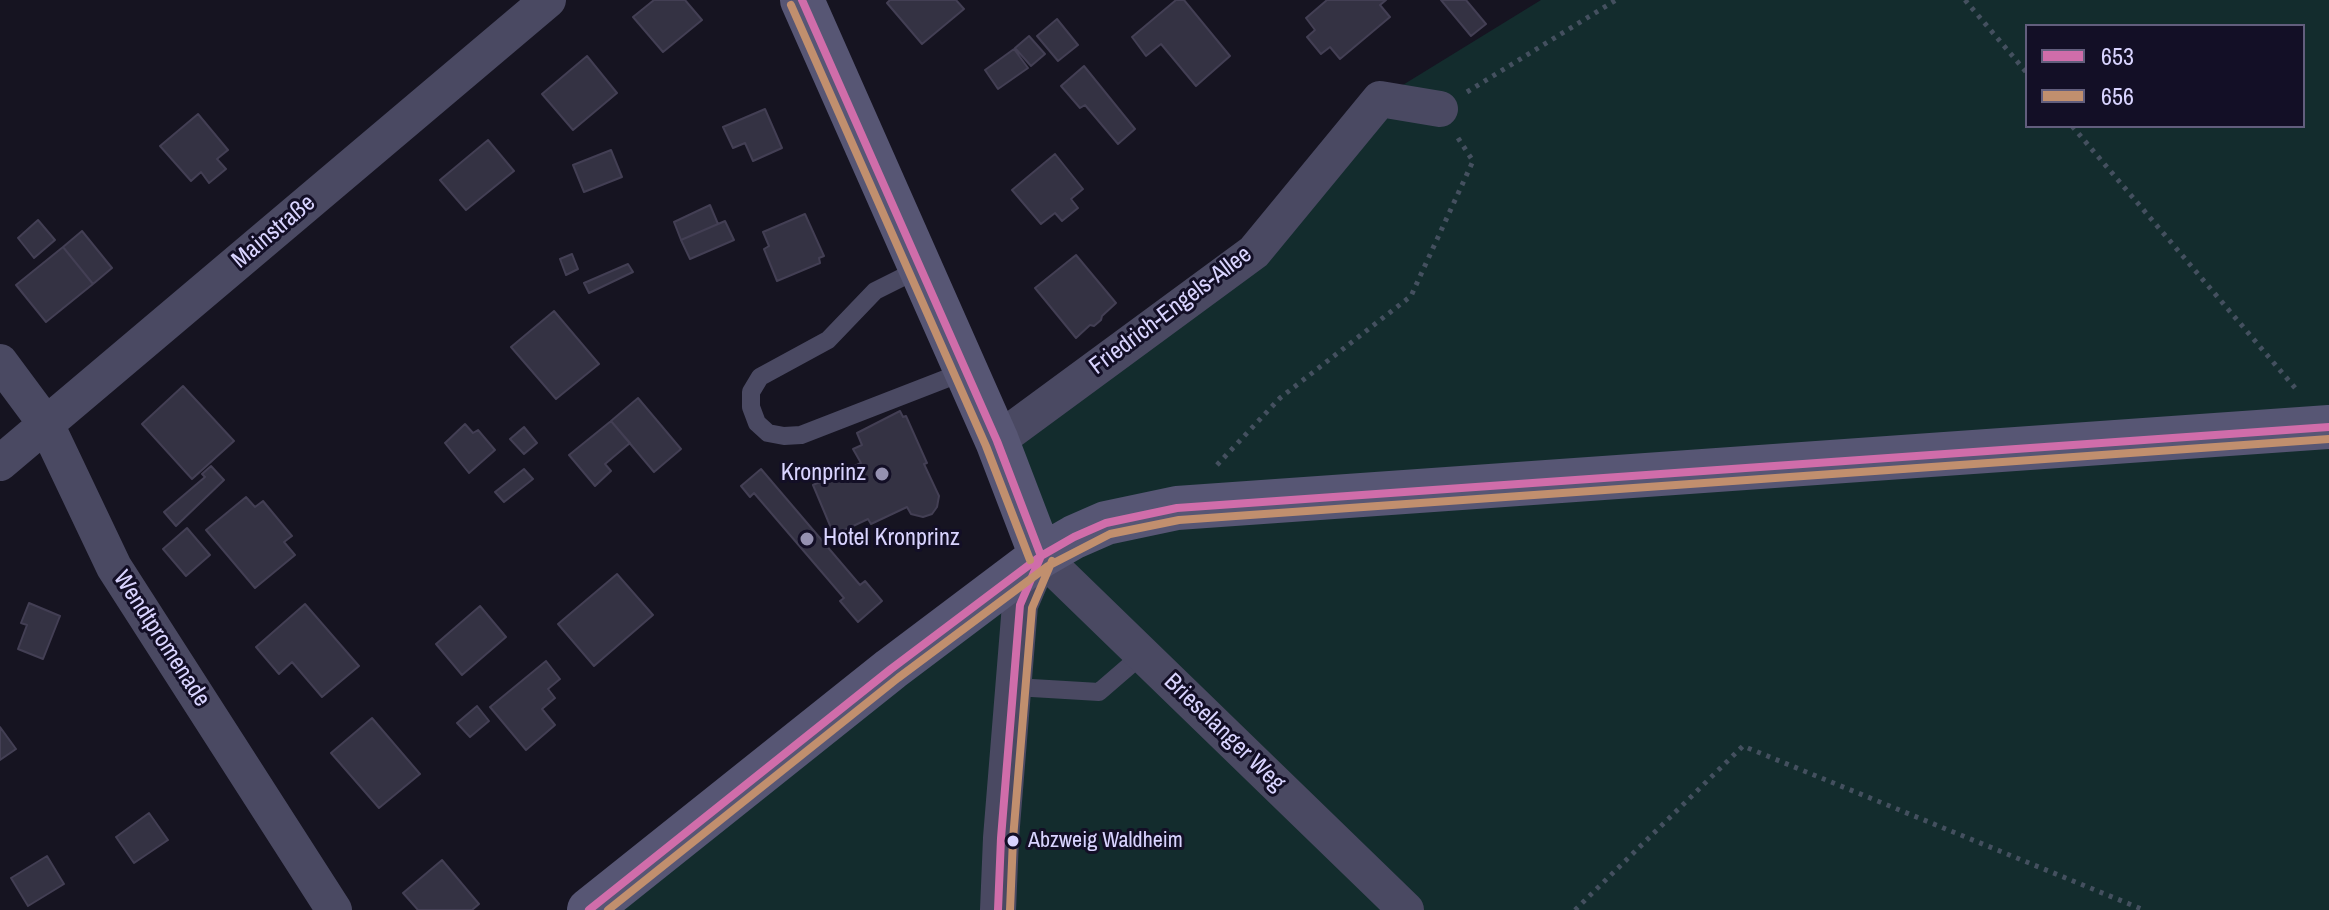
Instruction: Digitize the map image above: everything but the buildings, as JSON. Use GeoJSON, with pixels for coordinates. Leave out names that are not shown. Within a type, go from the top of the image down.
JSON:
{"type":"FeatureCollection","features":[{"type":"Feature","properties":{"kind":"street","name":"Mainstraße"},"geometry":{"type":"LineString","coordinates":[[0,463],[548,0]]}},
{"type":"Feature","properties":{"kind":"street"},"geometry":{"type":"LineString","coordinates":[[802,0],[997,441],[1041,556],[1020,605],[998,910]]}},
{"type":"Feature","properties":{"kind":"street","name":"Friedrich-Engels-Allee"},"geometry":{"type":"LineString","coordinates":[[997,441],[1254,252],[1380,99],[1440,109]]}},
{"type":"Feature","properties":{"kind":"street","name":"Wendtpromenade"},"geometry":{"type":"LineString","coordinates":[[0,362],[46,424],[114,567],[334,910]]}},
{"type":"Feature","properties":{"kind":"street"},"geometry":{"type":"LineString","coordinates":[[589,910],[891,669],[1041,556],[1106,523],[1177,508],[2329,427]]}},
{"type":"Feature","properties":{"kind":"street","name":"Brieselanger Weg"},"geometry":{"type":"LineString","coordinates":[[1041,556],[1406,910]]}},
{"type":"Feature","properties":{"kind":"lane"},"geometry":{"type":"LineString","coordinates":[[921,268],[875,291],[828,340],[760,377],[751,392],[751,407],[757,423],[768,433],[801,435],[966,371]]}},
{"type":"Feature","properties":{"kind":"lane"},"geometry":{"type":"LineString","coordinates":[[1015,687],[1099,692],[1143,654]]}},
{"type":"Feature","properties":{"kind":"path"},"geometry":{"type":"LineString","coordinates":[[1208,474],[1280,398],[1411,296],[1473,161],[1440,109],[1616,0]]}},
{"type":"Feature","properties":{"kind":"path"},"geometry":{"type":"LineString","coordinates":[[1965,0],[2025,71]]}},
{"type":"Feature","properties":{"kind":"path"},"geometry":{"type":"LineString","coordinates":[[2074,128],[2300,393]]}},
{"type":"Feature","properties":{"kind":"path"},"geometry":{"type":"LineString","coordinates":[[1575,910],[1743,746],[2144,910]]}},
{"type":"Feature","properties":{"kind":"green space"},"geometry":{"type":"Polygon","coordinates":[[[1541,0],[2329,0],[2329,910],[607,910],[1041,556],[997,441],[1254,252],[1380,99],[1541,0]]]}},
{"type":"Feature","properties":{"kind":"transit line","name":"653"},"geometry":{"type":"LineString","coordinates":[[802,0],[997,441],[1041,556]]}},
{"type":"Feature","properties":{"kind":"transit line","name":"656"},"geometry":{"type":"LineString","coordinates":[[791,5],[986,446],[1030,560]]}},
{"type":"Feature","properties":{"kind":"transit line","name":"653"},"geometry":{"type":"LineString","coordinates":[[589,910],[891,669],[1041,556],[1106,523],[1177,508],[2329,427]]}},
{"type":"Feature","properties":{"kind":"transit line","name":"656"},"geometry":{"type":"LineString","coordinates":[[608,910],[898,678],[1048,566],[1110,534],[1179,520],[2329,439]]}},
{"type":"Feature","properties":{"kind":"transit line","name":"653"},"geometry":{"type":"LineString","coordinates":[[998,910],[1020,605],[1041,556]]}},
{"type":"Feature","properties":{"kind":"transit line","name":"656"},"geometry":{"type":"LineString","coordinates":[[1010,910],[1032,608],[1052,561]]}},
{"type":"Feature","properties":{"kind":"place","name":"Kronprinz"},"geometry":{"type":"Point","coordinates":[882,474]}},
{"type":"Feature","properties":{"kind":"place","name":"Hotel Kronprinz"},"geometry":{"type":"Point","coordinates":[807,539]}},
{"type":"Feature","properties":{"kind":"place","name":"Abzweig Waldheim"},"geometry":{"type":"Point","coordinates":[1013,841]}}]}
